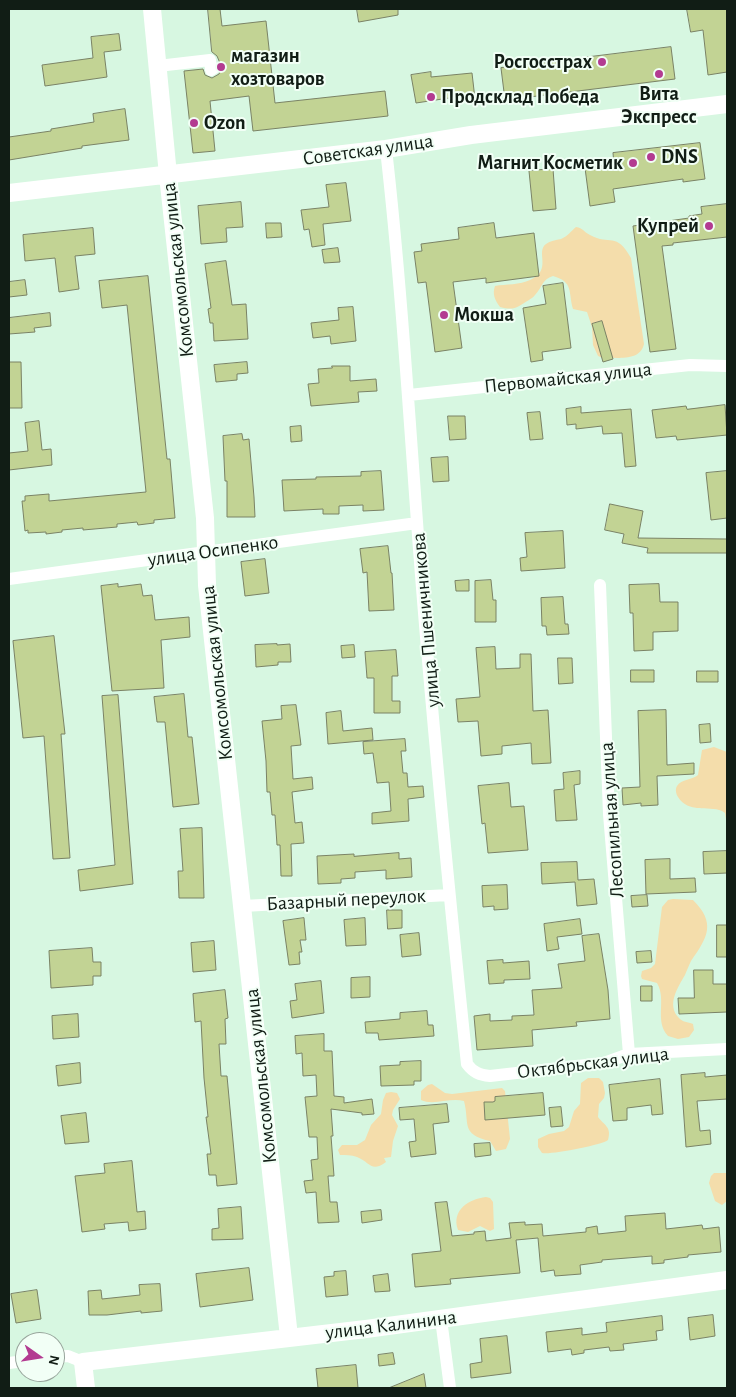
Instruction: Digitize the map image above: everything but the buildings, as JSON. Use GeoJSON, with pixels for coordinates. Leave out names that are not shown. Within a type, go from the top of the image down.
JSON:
{"type":"FeatureCollection","features":[{"type":"Feature","properties":{"kind":"street","name":"Комсомольская улица"},"geometry":{"type":"LineString","coordinates":[[152,9],[204,518],[207,585],[289,1337]]}},
{"type":"Feature","properties":{"kind":"street"},"geometry":{"type":"LineString","coordinates":[[158,66],[210,60],[210,70],[214,68]]}},
{"type":"Feature","properties":{"kind":"street","name":"Советская улица"},"geometry":{"type":"LineString","coordinates":[[9,193],[386,149],[471,135],[727,104]]}},
{"type":"Feature","properties":{"kind":"street","name":"улица Пшеничникова"},"geometry":{"type":"LineString","coordinates":[[386,149],[409,395],[417,523],[449,895],[467,1064],[472,1071],[490,1076]]}},
{"type":"Feature","properties":{"kind":"street","name":"Первомайская улица"},"geometry":{"type":"LineString","coordinates":[[409,395],[690,365],[727,366]]}},
{"type":"Feature","properties":{"kind":"street","name":"улица Осипенко"},"geometry":{"type":"LineString","coordinates":[[9,578],[417,523]]}},
{"type":"Feature","properties":{"kind":"street","name":"Лесопильная улица"},"geometry":{"type":"LineString","coordinates":[[600,585],[610,814],[629,1054]]}},
{"type":"Feature","properties":{"kind":"street","name":"Базарный переулок"},"geometry":{"type":"LineString","coordinates":[[242,906],[449,895]]}},
{"type":"Feature","properties":{"kind":"street","name":"Октябрьская улица"},"geometry":{"type":"LineString","coordinates":[[490,1076],[604,1062],[629,1054],[727,1049]]}},
{"type":"Feature","properties":{"kind":"street","name":"улица Калинина"},"geometry":{"type":"LineString","coordinates":[[65,1356],[83,1362],[441,1319],[727,1280]]}},
{"type":"Feature","properties":{"kind":"street"},"geometry":{"type":"LineString","coordinates":[[441,1319],[450,1388]]}},
{"type":"Feature","properties":{"kind":"street"},"geometry":{"type":"LineString","coordinates":[[83,1362],[86,1388]]}},
{"type":"Feature","properties":{"kind":"shaded area"},"geometry":{"type":"Polygon","coordinates":[[[576,227],[597,238],[617,242],[626,250],[631,258],[644,344],[638,354],[621,358],[603,358],[598,356],[593,345],[592,327],[587,312],[573,309],[569,288],[560,278],[549,277],[534,296],[516,308],[500,307],[495,299],[495,286],[522,283],[537,276],[541,271],[543,247],[549,242],[568,235],[576,227]]]}},
{"type":"Feature","properties":{"kind":"shaded area"},"geometry":{"type":"Polygon","coordinates":[[[714,747],[727,752],[727,825],[725,813],[722,811],[687,806],[678,797],[676,792],[676,787],[679,784],[698,775],[702,750],[714,747]]]}},
{"type":"Feature","properties":{"kind":"shaded area"},"geometry":{"type":"Polygon","coordinates":[[[668,900],[693,900],[705,916],[707,923],[707,930],[702,945],[691,961],[674,996],[673,1007],[675,1013],[682,1020],[693,1024],[694,1030],[689,1037],[678,1039],[668,1036],[664,1030],[661,1017],[661,996],[657,983],[642,979],[641,976],[642,971],[651,968],[655,964],[662,907],[668,900]]]}},
{"type":"Feature","properties":{"kind":"shaded area"},"geometry":{"type":"Polygon","coordinates":[[[588,1078],[599,1078],[603,1082],[605,1093],[604,1098],[599,1104],[598,1117],[608,1129],[608,1140],[576,1149],[555,1153],[542,1153],[538,1147],[538,1139],[549,1134],[564,1131],[569,1127],[574,1111],[580,1104],[581,1083],[588,1078]]]}},
{"type":"Feature","properties":{"kind":"shaded area"},"geometry":{"type":"Polygon","coordinates":[[[432,1084],[445,1093],[452,1094],[502,1088],[505,1091],[510,1139],[506,1149],[496,1151],[490,1141],[474,1135],[470,1131],[464,1101],[426,1102],[421,1100],[421,1091],[432,1084]]]}},
{"type":"Feature","properties":{"kind":"shaded area"},"geometry":{"type":"Polygon","coordinates":[[[386,1093],[397,1093],[400,1099],[392,1115],[398,1126],[393,1141],[391,1157],[384,1158],[386,1162],[374,1167],[357,1157],[340,1155],[338,1150],[342,1145],[357,1145],[365,1140],[371,1125],[381,1114],[386,1093]]]}},
{"type":"Feature","properties":{"kind":"shaded area"},"geometry":{"type":"Polygon","coordinates":[[[714,1173],[727,1173],[727,1201],[722,1205],[715,1201],[709,1183],[714,1173]]]}},
{"type":"Feature","properties":{"kind":"shaded area"},"geometry":{"type":"Polygon","coordinates":[[[490,1198],[493,1202],[494,1229],[490,1231],[480,1226],[468,1232],[458,1230],[456,1223],[459,1211],[473,1200],[490,1198]]]}},
{"type":"Feature","properties":{"kind":"place","name":"Росгосстрах"},"geometry":{"type":"Point","coordinates":[602,62]}},
{"type":"Feature","properties":{"kind":"place","name":"магазин хозтоваров"},"geometry":{"type":"Point","coordinates":[221,67]}},
{"type":"Feature","properties":{"kind":"place","name":"Вита Экспресс"},"geometry":{"type":"Point","coordinates":[659,74]}},
{"type":"Feature","properties":{"kind":"place","name":"Продсклад Победа"},"geometry":{"type":"Point","coordinates":[431,97]}},
{"type":"Feature","properties":{"kind":"place","name":"Ozon"},"geometry":{"type":"Point","coordinates":[194,123]}},
{"type":"Feature","properties":{"kind":"place","name":"DNS"},"geometry":{"type":"Point","coordinates":[651,157]}},
{"type":"Feature","properties":{"kind":"place","name":"Магнит Косметик"},"geometry":{"type":"Point","coordinates":[633,163]}},
{"type":"Feature","properties":{"kind":"place","name":"Купрей"},"geometry":{"type":"Point","coordinates":[709,226]}},
{"type":"Feature","properties":{"kind":"place","name":"Мокша"},"geometry":{"type":"Point","coordinates":[444,315]}}]}
